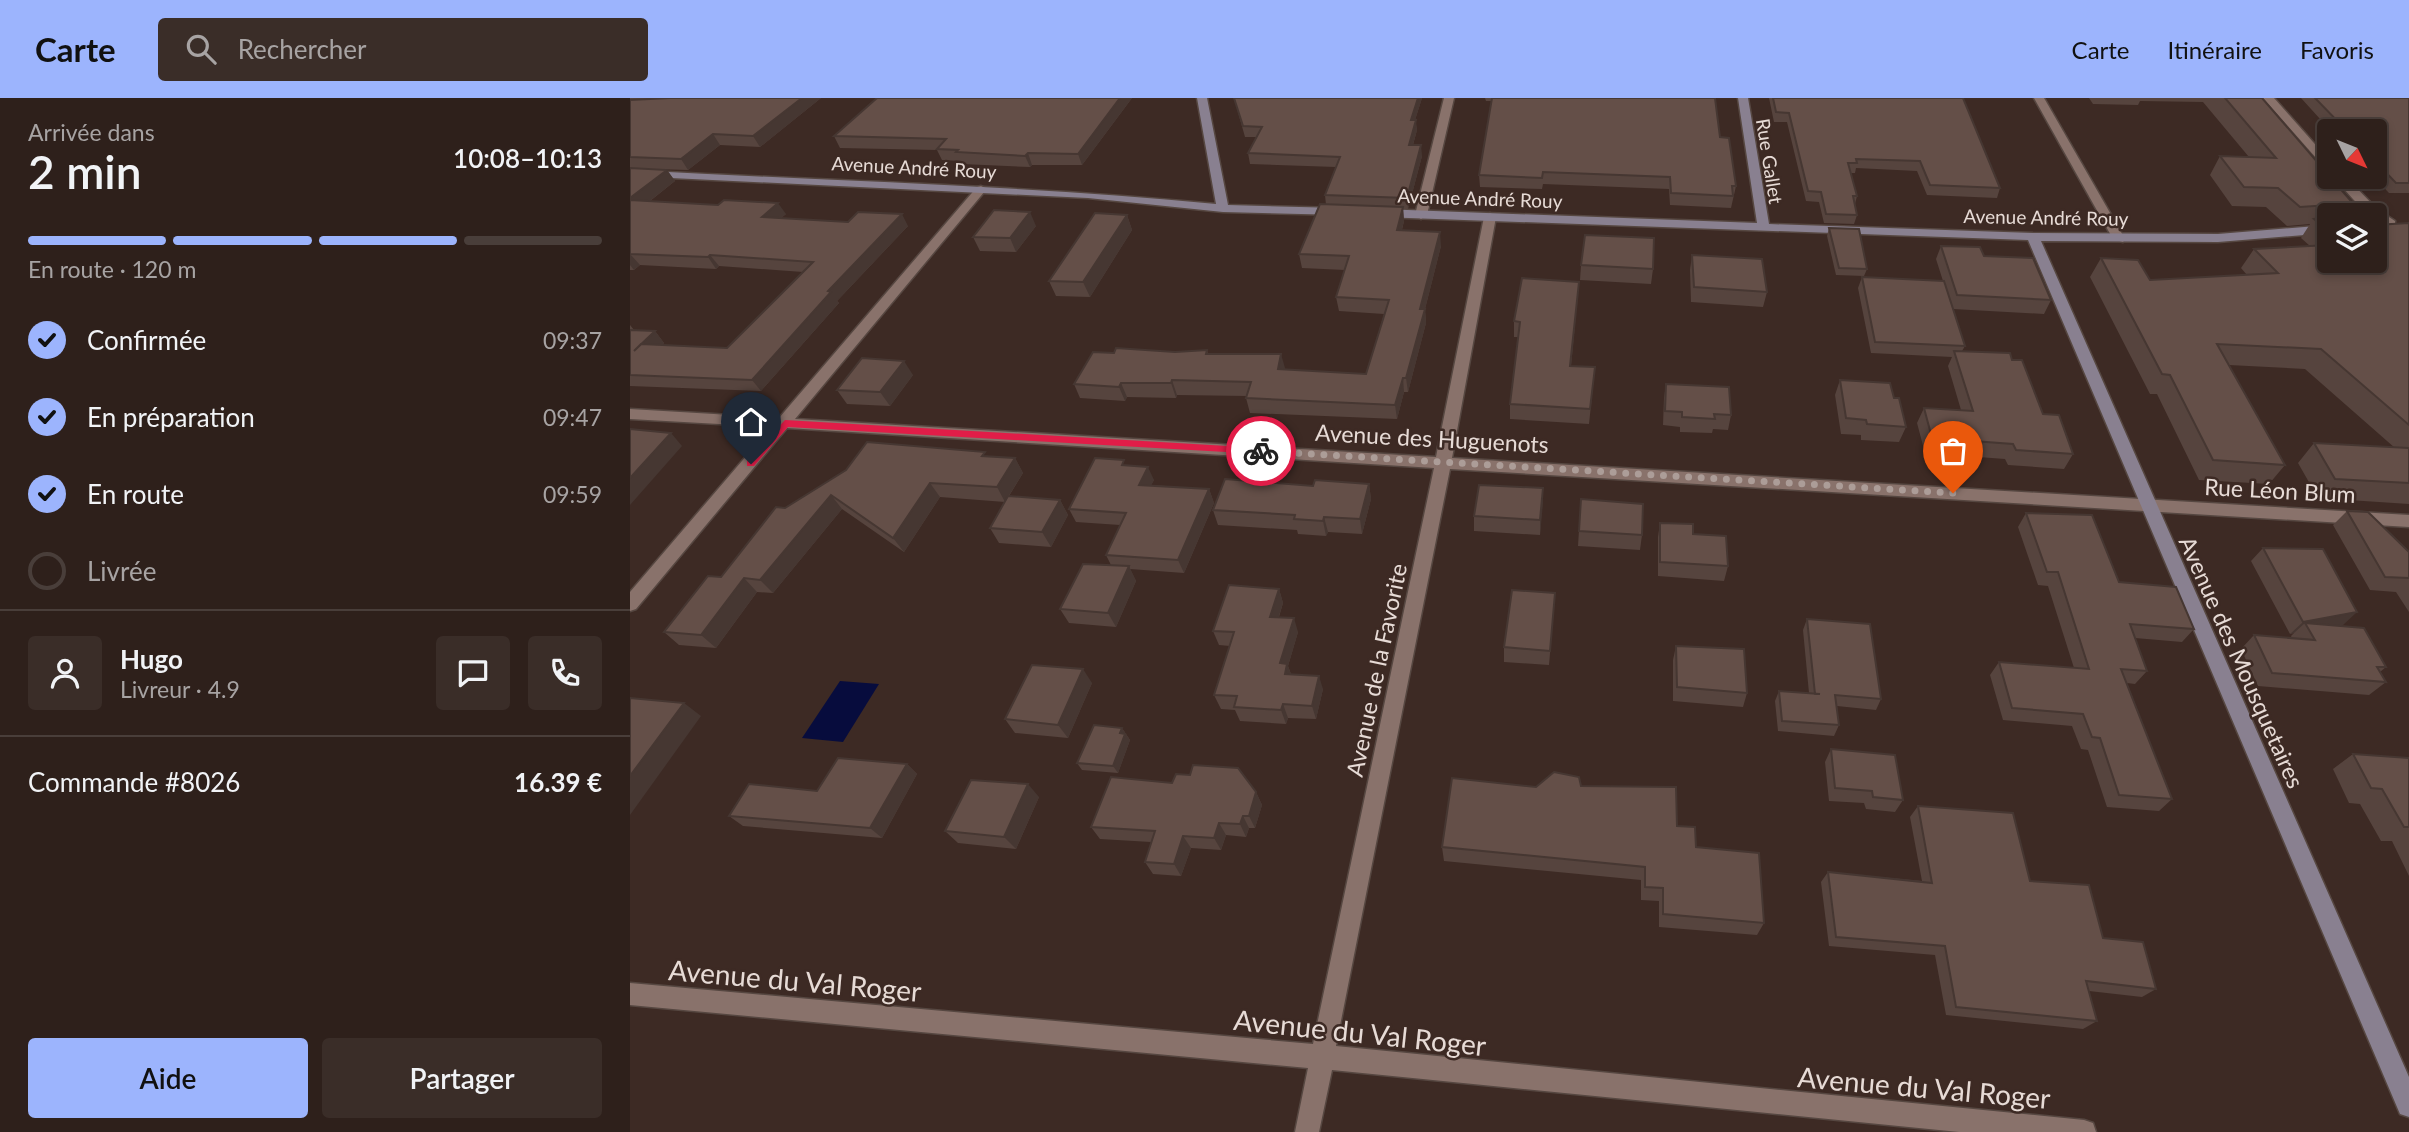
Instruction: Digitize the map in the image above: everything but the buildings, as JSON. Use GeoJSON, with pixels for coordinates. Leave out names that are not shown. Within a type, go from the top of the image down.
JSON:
{"type":"FeatureCollection","features":[{"type":"Feature","properties":{"kind":"main road"},"geometry":{"type":"LineString","coordinates":[[1202,98],[1223,208]]}},
{"type":"Feature","properties":{"kind":"main road","name":"Rue Gallet"},"geometry":{"type":"LineString","coordinates":[[1743,98],[1764,229]]}},
{"type":"Feature","properties":{"kind":"main road","name":"Avenue André Rouy"},"geometry":{"type":"LineString","coordinates":[[630,173],[1088,195],[1223,208],[1353,212]]}},
{"type":"Feature","properties":{"kind":"main road","name":"Avenue André Rouy"},"geometry":{"type":"LineString","coordinates":[[1367,213],[1764,229],[2119,239],[2218,238],[2317,230]]}},
{"type":"Feature","properties":{"kind":"main road"},"geometry":{"type":"LineString","coordinates":[[2387,225],[2396,224]]}},
{"type":"Feature","properties":{"kind":"main road","name":"Avenue des Mousquetaires"},"geometry":{"type":"LineString","coordinates":[[2033,237],[2409,1105]]}},
{"type":"Feature","properties":{"kind":"street"},"geometry":{"type":"LineString","coordinates":[[1421,215],[1449,98]]}},
{"type":"Feature","properties":{"kind":"street"},"geometry":{"type":"LineString","coordinates":[[2039,98],[2119,239]]}},
{"type":"Feature","properties":{"kind":"street"},"geometry":{"type":"LineString","coordinates":[[2268,98],[2317,153]]}},
{"type":"Feature","properties":{"kind":"street"},"geometry":{"type":"LineString","coordinates":[[630,604],[785,424],[981,189]]}},
{"type":"Feature","properties":{"kind":"street"},"geometry":{"type":"LineString","coordinates":[[2352,189],[2373,211],[2396,224]]}},
{"type":"Feature","properties":{"kind":"street","name":"Avenue de la Favorite"},"geometry":{"type":"LineString","coordinates":[[1307,1132],[1444,461],[1490,218]]}},
{"type":"Feature","properties":{"kind":"street","name":"Avenue des Huguenots"},"geometry":{"type":"LineString","coordinates":[[630,414],[2147,505]]}},
{"type":"Feature","properties":{"kind":"street","name":"Rue Léon Blum"},"geometry":{"type":"LineString","coordinates":[[2147,505],[2409,521]]}},
{"type":"Feature","properties":{"kind":"street","name":"Avenue du Val Roger"},"geometry":{"type":"LineString","coordinates":[[630,994],[1323,1057],[2084,1132]]}},
{"type":"Feature","properties":{"kind":"shaded area"},"geometry":{"type":"Polygon","coordinates":[[[840,681],[879,684],[843,742],[802,738],[840,681]]]}},
{"type":"Feature","properties":{"kind":"way so far"},"geometry":{"type":"LineString","coordinates":[[1261,451],[1953,493]]}},
{"type":"Feature","properties":{"kind":"route"},"geometry":{"type":"LineString","coordinates":[[751,464],[785,424],[1261,451]]}}]}
